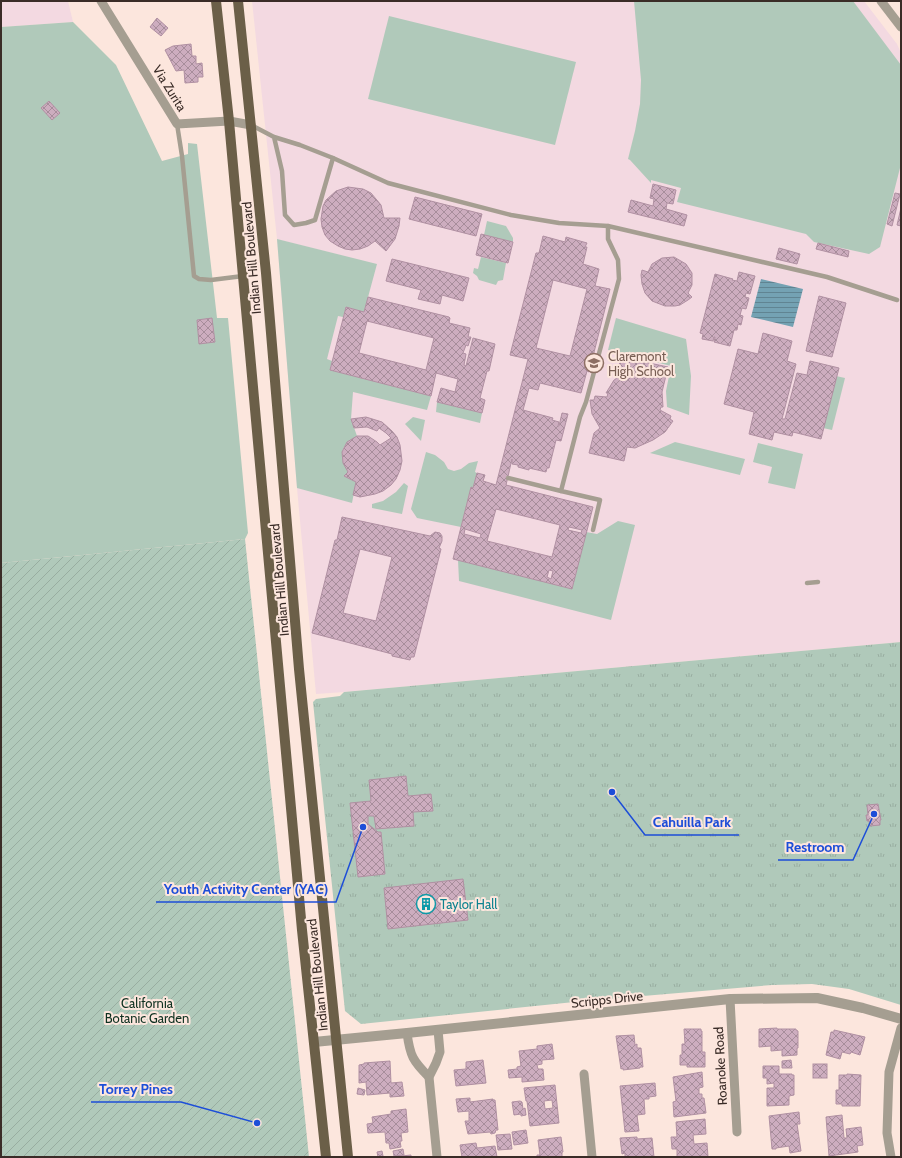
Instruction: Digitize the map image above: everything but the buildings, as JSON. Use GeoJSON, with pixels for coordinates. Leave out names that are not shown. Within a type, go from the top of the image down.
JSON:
{"type":"FeatureCollection","features":[{"type":"Feature","properties":{"kind":"main road","name":"Indian Hill Boulevard"},"geometry":{"type":"LineString","coordinates":[[216,1],[229,121],[300,907],[326,1157]]}},
{"type":"Feature","properties":{"kind":"main road","name":"Indian Hill Boulevard"},"geometry":{"type":"LineString","coordinates":[[238,1],[266,273],[300,675],[348,1157]]}},
{"type":"Feature","properties":{"kind":"street","name":"Via Zurita"},"geometry":{"type":"LineString","coordinates":[[101,1],[177,124],[229,121],[251,125]]}},
{"type":"Feature","properties":{"kind":"street"},"geometry":{"type":"LineString","coordinates":[[881,1],[901,27]]}},
{"type":"Feature","properties":{"kind":"street","name":"Scripps Drive"},"geometry":{"type":"LineString","coordinates":[[314,1042],[730,999],[817,998],[863,1008],[901,1019]]}},
{"type":"Feature","properties":{"kind":"street","name":"Roanoke Road"},"geometry":{"type":"LineString","coordinates":[[730,999],[737,1132]]}},
{"type":"Feature","properties":{"kind":"street"},"geometry":{"type":"LineString","coordinates":[[890,1157],[887,1133],[889,1072],[901,1028]]}},
{"type":"Feature","properties":{"kind":"street"},"geometry":{"type":"LineString","coordinates":[[437,1157],[429,1077],[440,1052],[438,1030]]}},
{"type":"Feature","properties":{"kind":"street"},"geometry":{"type":"LineString","coordinates":[[407,1033],[409,1048],[416,1064],[429,1077]]}},
{"type":"Feature","properties":{"kind":"street"},"geometry":{"type":"LineString","coordinates":[[584,1074],[592,1157]]}},
{"type":"Feature","properties":{"kind":"lane"},"geometry":{"type":"LineString","coordinates":[[177,124],[182,156],[194,276],[199,279],[211,280],[243,276]]}},
{"type":"Feature","properties":{"kind":"lane"},"geometry":{"type":"LineString","coordinates":[[251,125],[274,137],[333,158],[388,183],[511,215],[559,223],[608,226],[827,277],[897,300]]}},
{"type":"Feature","properties":{"kind":"lane"},"geometry":{"type":"LineString","coordinates":[[274,137],[282,171],[285,215],[294,225],[315,220],[333,158]]}},
{"type":"Feature","properties":{"kind":"lane"},"geometry":{"type":"LineString","coordinates":[[561,490],[619,279],[618,260],[608,239],[608,226]]}},
{"type":"Feature","properties":{"kind":"lane"},"geometry":{"type":"LineString","coordinates":[[508,478],[600,500],[593,530]]}},
{"type":"Feature","properties":{"kind":"lane"},"geometry":{"type":"LineString","coordinates":[[807,583],[818,582]]}},
{"type":"Feature","properties":{"kind":"shaded area"},"geometry":{"type":"Polygon","coordinates":[[[1,1],[68,1],[73,22],[1,27],[1,1]]]}},
{"type":"Feature","properties":{"kind":"shaded area","name":"Claremont High School"},"geometry":{"type":"Polygon","coordinates":[[[252,1],[864,1],[897,44],[901,53],[901,642],[316,694],[297,488],[277,239],[252,1]]]}},
{"type":"Feature","properties":{"kind":"green space"},"geometry":{"type":"Polygon","coordinates":[[[634,1],[853,1],[901,65],[901,164],[880,247],[869,254],[814,242],[806,234],[677,202],[681,188],[651,180],[651,183],[628,159],[640,104],[641,80],[634,1]]]}},
{"type":"Feature","properties":{"kind":"green space"},"geometry":{"type":"Polygon","coordinates":[[[389,16],[576,62],[555,145],[368,99],[389,16]]]}},
{"type":"Feature","properties":{"kind":"green space"},"geometry":{"type":"Polygon","coordinates":[[[73,22],[116,65],[162,161],[188,154],[188,143],[197,144],[217,318],[228,318],[248,533],[245,539],[1,563],[1,27],[73,22]]]}},
{"type":"Feature","properties":{"kind":"green space"},"geometry":{"type":"Polygon","coordinates":[[[487,221],[506,226],[513,238],[513,242],[484,235],[487,221]]]}},
{"type":"Feature","properties":{"kind":"green space"},"geometry":{"type":"Polygon","coordinates":[[[277,239],[377,264],[364,312],[346,307],[343,317],[338,316],[327,359],[332,361],[330,370],[431,396],[427,410],[353,392],[351,419],[357,436],[347,443],[342,451],[343,461],[348,472],[344,476],[356,482],[352,503],[297,488],[277,239]]]}},
{"type":"Feature","properties":{"kind":"green space"},"geometry":{"type":"Polygon","coordinates":[[[481,257],[506,263],[503,280],[498,281],[496,285],[479,280],[473,273],[474,268],[478,269],[481,257]]]}},
{"type":"Feature","properties":{"kind":"green space"},"geometry":{"type":"Polygon","coordinates":[[[616,318],[686,339],[691,376],[689,415],[667,407],[666,391],[671,366],[608,350],[616,318]]]}},
{"type":"Feature","properties":{"kind":"green space"},"geometry":{"type":"Polygon","coordinates":[[[836,376],[845,378],[832,430],[823,428],[836,376]]]}},
{"type":"Feature","properties":{"kind":"green space"},"geometry":{"type":"Polygon","coordinates":[[[437,402],[482,413],[480,423],[436,412],[437,402]]]}},
{"type":"Feature","properties":{"kind":"green space"},"geometry":{"type":"Polygon","coordinates":[[[413,417],[425,420],[421,441],[405,424],[413,417]]]}},
{"type":"Feature","properties":{"kind":"green space"},"geometry":{"type":"Polygon","coordinates":[[[675,442],[745,459],[740,475],[650,453],[675,442]]]}},
{"type":"Feature","properties":{"kind":"green space"},"geometry":{"type":"Polygon","coordinates":[[[758,443],[803,454],[795,489],[768,483],[772,467],[753,462],[758,443]]]}},
{"type":"Feature","properties":{"kind":"green space"},"geometry":{"type":"Polygon","coordinates":[[[426,452],[435,455],[444,462],[448,469],[454,471],[461,469],[469,463],[478,461],[475,472],[477,473],[473,488],[471,487],[461,527],[417,518],[411,509],[426,452]]]}},
{"type":"Feature","properties":{"kind":"green space"},"geometry":{"type":"Polygon","coordinates":[[[404,483],[408,486],[402,514],[372,508],[372,504],[383,501],[396,492],[404,483]]]}},
{"type":"Feature","properties":{"kind":"green space"},"geometry":{"type":"Polygon","coordinates":[[[618,521],[635,525],[611,620],[459,581],[458,560],[572,589],[586,532],[597,534],[618,521]]]}},
{"type":"Feature","properties":{"kind":"green space","name":"California Botanic Garden"},"geometry":{"type":"Polygon","coordinates":[[[245,539],[309,1157],[1,1157],[1,563],[245,539]]]}},
{"type":"Feature","properties":{"kind":"green space"},"geometry":{"type":"Polygon","coordinates":[[[901,642],[901,1005],[849,989],[812,984],[772,985],[584,1001],[361,1024],[345,1011],[313,702],[316,699],[340,696],[344,692],[901,642]]]}},
{"type":"Feature","properties":{"kind":"water"},"geometry":{"type":"Polygon","coordinates":[[[761,279],[803,289],[793,327],[751,317],[761,279]]]}},
{"type":"Feature","properties":{"kind":"place","name":"Claremont High School"},"geometry":{"type":"Point","coordinates":[594,363]}},
{"type":"Feature","properties":{"kind":"place","name":"Cahuilla Park"},"geometry":{"type":"Point","coordinates":[612,792]}},
{"type":"Feature","properties":{"kind":"place","name":"Restroom"},"geometry":{"type":"Point","coordinates":[874,814]}},
{"type":"Feature","properties":{"kind":"place","name":"Youth Activity Center (YAC)"},"geometry":{"type":"Point","coordinates":[363,827]}},
{"type":"Feature","properties":{"kind":"place","name":"Taylor Hall"},"geometry":{"type":"Point","coordinates":[426,904]}},
{"type":"Feature","properties":{"kind":"place","name":"Torrey Pines"},"geometry":{"type":"Point","coordinates":[257,1123]}}]}
